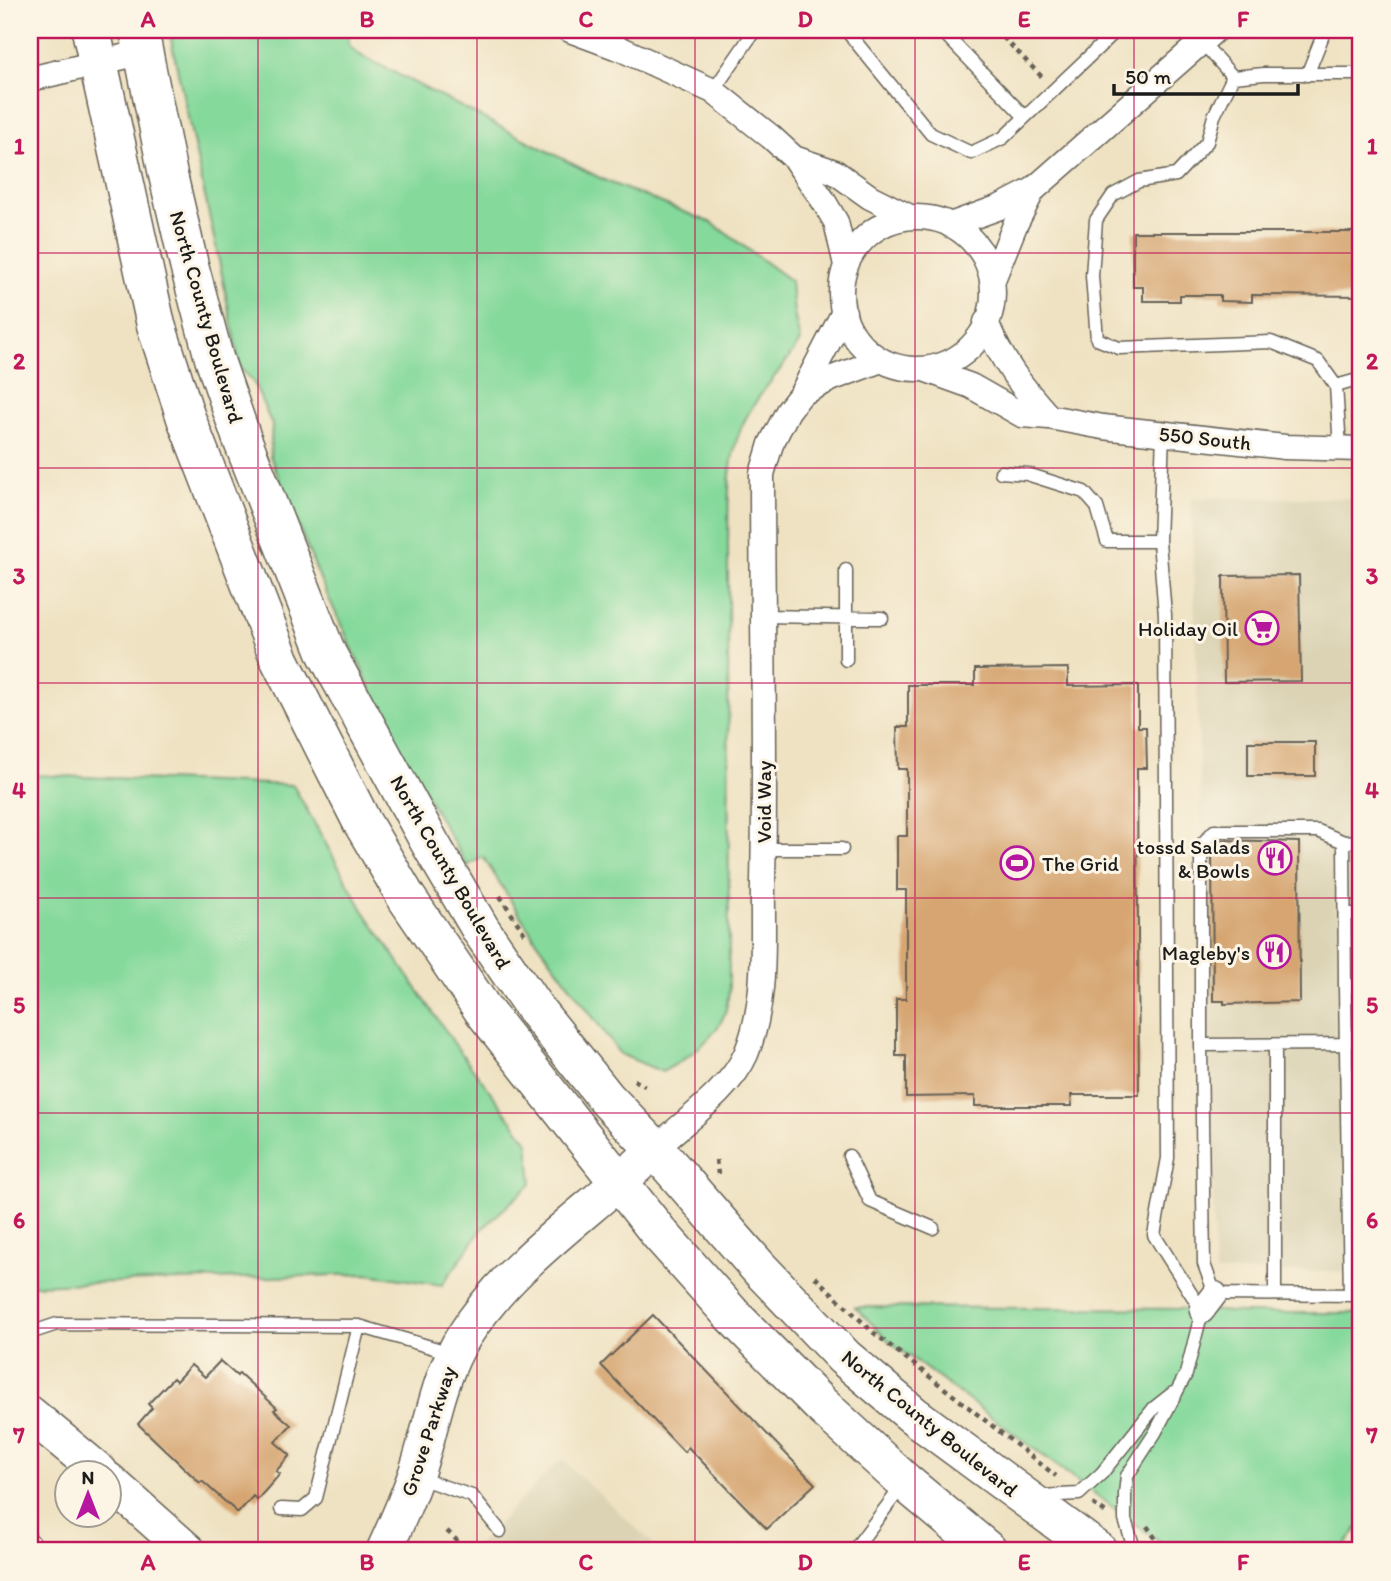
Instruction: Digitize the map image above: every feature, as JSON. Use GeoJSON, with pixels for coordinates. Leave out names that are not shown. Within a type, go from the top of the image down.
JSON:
{"type":"FeatureCollection","features":[{"type":"Feature","properties":{"kind":"main road","name":"North County Boulevard"},"geometry":{"type":"LineString","coordinates":[[142,41],[168,175],[214,358],[251,466],[327,654],[430,843],[481,930],[543,1019],[607,1099],[659,1233],[733,1316],[820,1404],[905,1482],[988,1551]]}},
{"type":"Feature","properties":{"kind":"main road","name":"North County Boulevard"},"geometry":{"type":"LineString","coordinates":[[94,47],[156,326],[186,418],[280,660],[362,822],[406,897],[483,1010],[635,1168],[758,1268],[844,1357],[913,1415],[1022,1496],[1108,1536]]}},
{"type":"Feature","properties":{"kind":"street"},"geometry":{"type":"LineString","coordinates":[[570,30],[621,49],[713,91],[771,137],[793,158],[835,222],[846,265]]}},
{"type":"Feature","properties":{"kind":"street"},"geometry":{"type":"LineString","coordinates":[[950,225],[1000,207],[1033,190],[1208,36]]}},
{"type":"Feature","properties":{"kind":"street"},"geometry":{"type":"LineString","coordinates":[[30,79],[94,47],[142,41]]}},
{"type":"Feature","properties":{"kind":"street"},"geometry":{"type":"LineString","coordinates":[[793,158],[835,172],[870,197],[910,217]]}},
{"type":"Feature","properties":{"kind":"street"},"geometry":{"type":"LineString","coordinates":[[992,282],[1015,225],[1033,190]]}},
{"type":"Feature","properties":{"kind":"street"},"geometry":{"type":"LineString","coordinates":[[910,217],[936,219],[950,225],[960,230],[979,248],[989,268],[993,291],[990,314],[980,336],[964,353],[945,364],[924,369],[901,368],[881,360],[863,347],[849,328],[841,305],[841,280],[849,258],[863,238],[885,223],[910,217]]}},
{"type":"Feature","properties":{"kind":"street","name":"Void Way"},"geometry":{"type":"LineString","coordinates":[[635,1168],[716,1095],[732,1077],[745,1055],[761,1002],[764,849],[762,474],[771,444],[788,411],[802,393],[844,312]]}},
{"type":"Feature","properties":{"kind":"street"},"geometry":{"type":"LineString","coordinates":[[986,322],[1009,369],[1049,417]]}},
{"type":"Feature","properties":{"kind":"street"},"geometry":{"type":"LineString","coordinates":[[802,393],[833,377],[881,360]]}},
{"type":"Feature","properties":{"kind":"street","name":"550 South"},"geometry":{"type":"LineString","coordinates":[[924,369],[971,386],[1022,415],[1103,427],[1285,447],[1351,448]]}},
{"type":"Feature","properties":{"kind":"street","name":"Grove Parkway"},"geometry":{"type":"LineString","coordinates":[[384,1551],[415,1476],[443,1376],[464,1336],[490,1302],[537,1251],[635,1168]]}},
{"type":"Feature","properties":{"kind":"street"},"geometry":{"type":"LineString","coordinates":[[32,1420],[82,1458]]}},
{"type":"Feature","properties":{"kind":"street"},"geometry":{"type":"LineString","coordinates":[[122,1492],[188,1551]]}},
{"type":"Feature","properties":{"kind":"lane"},"geometry":{"type":"LineString","coordinates":[[713,91],[755,30]]}},
{"type":"Feature","properties":{"kind":"lane"},"geometry":{"type":"LineString","coordinates":[[846,30],[931,134],[971,153],[1003,138],[1116,30]]}},
{"type":"Feature","properties":{"kind":"lane"},"geometry":{"type":"LineString","coordinates":[[941,30],[1025,117]]}},
{"type":"Feature","properties":{"kind":"lane"},"geometry":{"type":"LineString","coordinates":[[1307,75],[1325,30]]}},
{"type":"Feature","properties":{"kind":"lane"},"geometry":{"type":"LineString","coordinates":[[1208,36],[1233,76]]}},
{"type":"Feature","properties":{"kind":"lane"},"geometry":{"type":"LineString","coordinates":[[1233,76],[1361,74]]}},
{"type":"Feature","properties":{"kind":"lane"},"geometry":{"type":"LineString","coordinates":[[1233,76],[1214,116],[1207,142],[1176,175],[1139,181],[1113,195],[1096,220],[1092,276],[1097,339],[1119,348],[1271,342],[1318,361],[1336,386],[1351,448]]}},
{"type":"Feature","properties":{"kind":"lane"},"geometry":{"type":"LineString","coordinates":[[1336,386],[1361,379]]}},
{"type":"Feature","properties":{"kind":"lane"},"geometry":{"type":"LineString","coordinates":[[1163,434],[1159,541],[1165,615],[1168,1158],[1154,1235],[1209,1302]]}},
{"type":"Feature","properties":{"kind":"lane"},"geometry":{"type":"LineString","coordinates":[[1001,472],[1027,474],[1084,492],[1097,507],[1107,541],[1159,541]]}},
{"type":"Feature","properties":{"kind":"lane"},"geometry":{"type":"LineString","coordinates":[[846,570],[846,660]]}},
{"type":"Feature","properties":{"kind":"lane"},"geometry":{"type":"LineString","coordinates":[[762,616],[882,618]]}},
{"type":"Feature","properties":{"kind":"lane"},"geometry":{"type":"LineString","coordinates":[[1135,1551],[1125,1520],[1127,1476],[1155,1433],[1179,1388],[1192,1354],[1194,1337],[1209,1302],[1204,1264],[1200,845],[1214,831],[1318,831],[1344,842],[1361,841]]}},
{"type":"Feature","properties":{"kind":"lane"},"geometry":{"type":"LineString","coordinates":[[1209,1302],[1275,1294],[1355,1295],[1346,1084],[1344,842]]}},
{"type":"Feature","properties":{"kind":"lane"},"geometry":{"type":"LineString","coordinates":[[764,849],[842,849]]}},
{"type":"Feature","properties":{"kind":"lane"},"geometry":{"type":"LineString","coordinates":[[1345,914],[1361,914]]}},
{"type":"Feature","properties":{"kind":"lane"},"geometry":{"type":"LineString","coordinates":[[1345,987],[1361,987]]}},
{"type":"Feature","properties":{"kind":"lane"},"geometry":{"type":"LineString","coordinates":[[1201,1045],[1346,1044]]}},
{"type":"Feature","properties":{"kind":"lane"},"geometry":{"type":"LineString","coordinates":[[1275,1294],[1276,1045]]}},
{"type":"Feature","properties":{"kind":"lane"},"geometry":{"type":"LineString","coordinates":[[1346,1084],[1361,1084]]}},
{"type":"Feature","properties":{"kind":"lane"},"geometry":{"type":"LineString","coordinates":[[849,1156],[870,1201],[933,1228]]}},
{"type":"Feature","properties":{"kind":"lane"},"geometry":{"type":"LineString","coordinates":[[30,1334],[57,1324],[359,1326],[454,1354]]}},
{"type":"Feature","properties":{"kind":"lane"},"geometry":{"type":"LineString","coordinates":[[281,1509],[302,1510],[316,1499],[359,1326]]}},
{"type":"Feature","properties":{"kind":"lane"},"geometry":{"type":"LineString","coordinates":[[1022,1496],[1079,1494],[1102,1473],[1154,1408],[1179,1388]]}},
{"type":"Feature","properties":{"kind":"lane"},"geometry":{"type":"LineString","coordinates":[[415,1476],[472,1496],[500,1531]]}},
{"type":"Feature","properties":{"kind":"lane"},"geometry":{"type":"LineString","coordinates":[[853,1551],[905,1482]]}},
{"type":"Feature","properties":{"kind":"lane"},"geometry":{"type":"LineString","coordinates":[[30,1538],[41,1551]]}},
{"type":"Feature","properties":{"kind":"path"},"geometry":{"type":"LineString","coordinates":[[996,30],[1053,90]]}},
{"type":"Feature","properties":{"kind":"path"},"geometry":{"type":"LineString","coordinates":[[493,886],[529,940]]}},
{"type":"Feature","properties":{"kind":"path"},"geometry":{"type":"LineString","coordinates":[[629,1077],[645,1086]]}},
{"type":"Feature","properties":{"kind":"path"},"geometry":{"type":"LineString","coordinates":[[716,1160],[719,1176]]}},
{"type":"Feature","properties":{"kind":"path"},"geometry":{"type":"LineString","coordinates":[[805,1269],[874,1333],[1057,1477]]}},
{"type":"Feature","properties":{"kind":"path"},"geometry":{"type":"LineString","coordinates":[[1090,1501],[1108,1536]]}},
{"type":"Feature","properties":{"kind":"path"},"geometry":{"type":"LineString","coordinates":[[1142,1514],[1164,1551]]}},
{"type":"Feature","properties":{"kind":"path"},"geometry":{"type":"LineString","coordinates":[[447,1531],[468,1551]]}},
{"type":"Feature","properties":{"kind":"path"},"geometry":{"type":"LineString","coordinates":[[1347,1551],[1361,1531]]}},
{"type":"Feature","properties":{"kind":"shaded area"},"geometry":{"type":"Polygon","coordinates":[[[1191,498],[1361,498],[1361,1272],[1215,1272],[1191,498]]]}},
{"type":"Feature","properties":{"kind":"shaded area"},"geometry":{"type":"Polygon","coordinates":[[[561,1459],[661,1551],[471,1551],[561,1459]]]}},
{"type":"Feature","properties":{"kind":"green space"},"geometry":{"type":"Polygon","coordinates":[[[169,30],[348,30],[349,46],[358,54],[606,181],[712,223],[791,281],[800,341],[746,419],[736,444],[730,472],[729,991],[725,1013],[715,1032],[690,1055],[662,1072],[620,1054],[534,937],[483,857],[467,866],[394,739],[320,579],[270,456],[272,425],[254,383],[240,368],[169,30]]]}},
{"type":"Feature","properties":{"kind":"green space"},"geometry":{"type":"Polygon","coordinates":[[[30,775],[293,785],[363,910],[456,1046],[528,1142],[532,1183],[483,1228],[442,1285],[367,1274],[30,1285],[30,775]]]}},
{"type":"Feature","properties":{"kind":"green space"},"geometry":{"type":"Polygon","coordinates":[[[855,1307],[1361,1313],[1361,1523],[1341,1551],[1172,1551],[890,1342],[855,1307]]]}},
{"type":"Feature","properties":{"kind":"building"},"geometry":{"type":"Polygon","coordinates":[[[1133,232],[1361,232],[1361,296],[1252,295],[1252,302],[1220,301],[1220,295],[1180,295],[1180,301],[1143,301],[1143,287],[1133,287],[1133,232]]]}},
{"type":"Feature","properties":{"kind":"building","name":"Holiday Oil"},"geometry":{"type":"Polygon","coordinates":[[[1299,575],[1301,681],[1224,682],[1223,576],[1299,575]]]}},
{"type":"Feature","properties":{"kind":"building","name":"The Grid"},"geometry":{"type":"Polygon","coordinates":[[[1068,668],[1068,686],[1138,685],[1138,727],[1146,727],[1147,768],[1137,768],[1139,1095],[1071,1095],[1072,1106],[975,1106],[975,1096],[906,1097],[906,1056],[896,1056],[896,999],[906,999],[906,890],[897,890],[897,836],[907,836],[907,769],[898,769],[897,727],[908,727],[908,685],[975,685],[975,669],[1068,668]]]}},
{"type":"Feature","properties":{"kind":"building"},"geometry":{"type":"Polygon","coordinates":[[[1248,742],[1315,742],[1315,776],[1248,776],[1248,742]]]}},
{"type":"Feature","properties":{"kind":"building"},"geometry":{"type":"Polygon","coordinates":[[[1221,840],[1299,842],[1300,1002],[1224,1004],[1224,1001],[1213,1001],[1212,846],[1221,840]]]}},
{"type":"Feature","properties":{"kind":"building"},"geometry":{"type":"Polygon","coordinates":[[[653,1315],[815,1484],[767,1529],[688,1447],[684,1452],[601,1365],[653,1315]]]}},
{"type":"Feature","properties":{"kind":"building"},"geometry":{"type":"Polygon","coordinates":[[[220,1361],[237,1376],[239,1373],[277,1408],[274,1410],[291,1425],[275,1442],[290,1455],[276,1471],[280,1474],[257,1500],[253,1496],[238,1513],[202,1481],[200,1483],[138,1424],[152,1408],[148,1404],[173,1378],[176,1381],[191,1365],[205,1377],[220,1361]]]}},
{"type":"Feature","properties":{"kind":"place","name":"Holiday Oil"},"geometry":{"type":"Point","coordinates":[1262,628]}},
{"type":"Feature","properties":{"kind":"place","name":"tossd Salads & Bowls"},"geometry":{"type":"Point","coordinates":[1275,858]}},
{"type":"Feature","properties":{"kind":"place","name":"The Grid"},"geometry":{"type":"Point","coordinates":[1017,863]}},
{"type":"Feature","properties":{"kind":"place","name":"Magleby's"},"geometry":{"type":"Point","coordinates":[1274,952]}}]}
